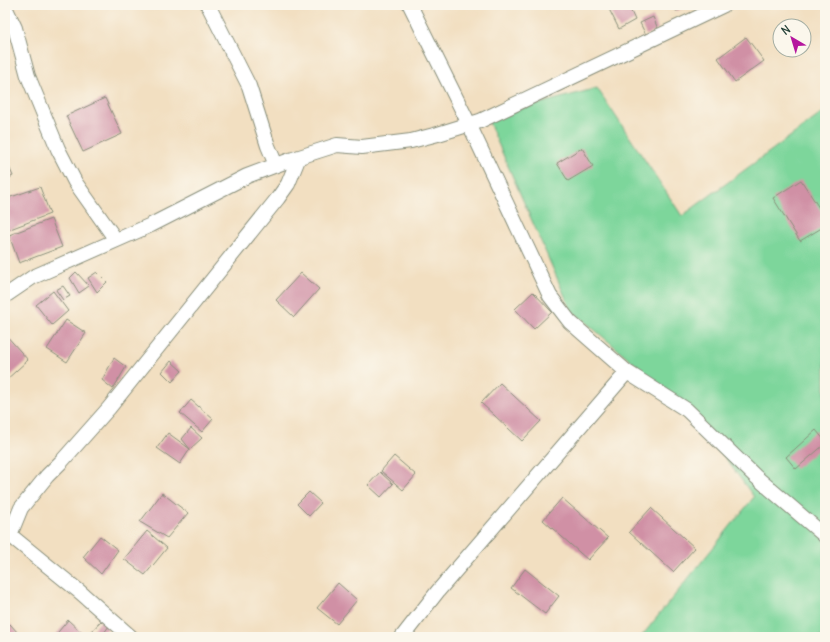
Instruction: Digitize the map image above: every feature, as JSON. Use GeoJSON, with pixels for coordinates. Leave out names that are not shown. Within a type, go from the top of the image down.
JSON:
{"type":"FeatureCollection","features":[{"type":"Feature","properties":{"kind":"street"},"geometry":{"type":"LineString","coordinates":[[208,5],[249,86],[268,146],[276,165]]}},
{"type":"Feature","properties":{"kind":"street"},"geometry":{"type":"LineString","coordinates":[[410,5],[469,124],[550,296],[570,322],[627,372],[687,410],[755,476],[825,536]]}},
{"type":"Feature","properties":{"kind":"street"},"geometry":{"type":"LineString","coordinates":[[5,296],[33,277],[151,225],[247,176],[337,145],[362,147],[411,141],[480,121],[724,5]]}},
{"type":"Feature","properties":{"kind":"street"},"geometry":{"type":"LineString","coordinates":[[5,7],[15,28],[28,76],[58,148],[75,182],[116,240]]}},
{"type":"Feature","properties":{"kind":"street"},"geometry":{"type":"LineString","coordinates":[[130,637],[80,592],[8,533],[21,508],[47,476],[110,408],[278,198],[288,184],[299,157]]}},
{"type":"Feature","properties":{"kind":"street"},"geometry":{"type":"LineString","coordinates":[[402,637],[438,591],[627,372]]}},
{"type":"Feature","properties":{"kind":"green space"},"geometry":{"type":"Polygon","coordinates":[[[597,88],[682,216],[825,111],[825,637],[641,637],[754,497],[690,410],[571,310],[487,118],[597,88]]]}},
{"type":"Feature","properties":{"kind":"building"},"geometry":{"type":"Polygon","coordinates":[[[607,5],[628,5],[635,20],[619,29],[607,5]]]}},
{"type":"Feature","properties":{"kind":"building"},"geometry":{"type":"Polygon","coordinates":[[[674,5],[691,5],[676,11],[674,5]]]}},
{"type":"Feature","properties":{"kind":"building"},"geometry":{"type":"Polygon","coordinates":[[[653,17],[658,29],[646,35],[640,23],[653,17]]]}},
{"type":"Feature","properties":{"kind":"building"},"geometry":{"type":"Polygon","coordinates":[[[746,37],[764,61],[735,82],[718,58],[746,37]]]}},
{"type":"Feature","properties":{"kind":"building"},"geometry":{"type":"Polygon","coordinates":[[[105,98],[122,134],[83,152],[66,116],[105,98]]]}},
{"type":"Feature","properties":{"kind":"building"},"geometry":{"type":"Polygon","coordinates":[[[582,148],[593,166],[568,181],[557,163],[582,148]]]}},
{"type":"Feature","properties":{"kind":"building"},"geometry":{"type":"Polygon","coordinates":[[[5,158],[13,176],[5,180],[5,158]]]}},
{"type":"Feature","properties":{"kind":"building"},"geometry":{"type":"Polygon","coordinates":[[[801,180],[825,217],[825,226],[800,241],[773,198],[801,180]]]}},
{"type":"Feature","properties":{"kind":"building"},"geometry":{"type":"Polygon","coordinates":[[[40,187],[50,214],[5,231],[5,199],[40,187]]]}},
{"type":"Feature","properties":{"kind":"building"},"geometry":{"type":"Polygon","coordinates":[[[51,219],[62,247],[19,263],[9,235],[51,219]]]}},
{"type":"Feature","properties":{"kind":"building"},"geometry":{"type":"Polygon","coordinates":[[[76,272],[89,286],[79,293],[70,278],[76,272]]]}},
{"type":"Feature","properties":{"kind":"building"},"geometry":{"type":"Polygon","coordinates":[[[97,272],[107,282],[97,292],[88,278],[97,272]]]}},
{"type":"Feature","properties":{"kind":"building"},"geometry":{"type":"Polygon","coordinates":[[[301,273],[319,289],[294,317],[276,300],[301,273]]]}},
{"type":"Feature","properties":{"kind":"building"},"geometry":{"type":"Polygon","coordinates":[[[63,286],[70,296],[63,300],[56,290],[63,286]]]}},
{"type":"Feature","properties":{"kind":"building"},"geometry":{"type":"Polygon","coordinates":[[[53,291],[68,311],[52,325],[36,305],[53,291]]]}},
{"type":"Feature","properties":{"kind":"building"},"geometry":{"type":"Polygon","coordinates":[[[533,292],[552,312],[534,329],[515,309],[533,292]]]}},
{"type":"Feature","properties":{"kind":"building"},"geometry":{"type":"Polygon","coordinates":[[[66,320],[86,333],[67,362],[47,349],[66,320]]]}},
{"type":"Feature","properties":{"kind":"building"},"geometry":{"type":"Polygon","coordinates":[[[5,334],[28,360],[5,381],[5,334]]]}},
{"type":"Feature","properties":{"kind":"building"},"geometry":{"type":"Polygon","coordinates":[[[114,358],[126,367],[113,389],[102,380],[114,358]]]}},
{"type":"Feature","properties":{"kind":"building"},"geometry":{"type":"Polygon","coordinates":[[[171,361],[182,371],[172,382],[162,372],[171,361]]]}},
{"type":"Feature","properties":{"kind":"building"},"geometry":{"type":"Polygon","coordinates":[[[500,383],[541,421],[522,441],[481,403],[500,383]]]}},
{"type":"Feature","properties":{"kind":"building"},"geometry":{"type":"Polygon","coordinates":[[[191,400],[213,419],[202,432],[180,413],[191,400]]]}},
{"type":"Feature","properties":{"kind":"building"},"geometry":{"type":"Polygon","coordinates":[[[191,428],[202,438],[190,449],[182,439],[191,428]]]}},
{"type":"Feature","properties":{"kind":"building"},"geometry":{"type":"Polygon","coordinates":[[[816,430],[825,441],[825,444],[796,469],[786,457],[816,430]]]}},
{"type":"Feature","properties":{"kind":"building"},"geometry":{"type":"Polygon","coordinates":[[[168,433],[190,449],[180,464],[157,448],[168,433]]]}},
{"type":"Feature","properties":{"kind":"building"},"geometry":{"type":"Polygon","coordinates":[[[394,456],[416,475],[403,490],[381,471],[394,456]]]}},
{"type":"Feature","properties":{"kind":"building"},"geometry":{"type":"Polygon","coordinates":[[[380,472],[393,484],[381,497],[368,485],[380,472]]]}},
{"type":"Feature","properties":{"kind":"building"},"geometry":{"type":"Polygon","coordinates":[[[309,492],[321,503],[309,516],[297,504],[309,492]]]}},
{"type":"Feature","properties":{"kind":"building"},"geometry":{"type":"Polygon","coordinates":[[[162,493],[188,513],[167,538],[140,522],[162,493]]]}},
{"type":"Feature","properties":{"kind":"building"},"geometry":{"type":"Polygon","coordinates":[[[562,498],[608,538],[588,560],[543,520],[562,498]]]}},
{"type":"Feature","properties":{"kind":"building"},"geometry":{"type":"Polygon","coordinates":[[[651,508],[695,548],[673,572],[629,532],[651,508]]]}},
{"type":"Feature","properties":{"kind":"building"},"geometry":{"type":"Polygon","coordinates":[[[147,531],[167,548],[145,575],[124,559],[147,531]]]}},
{"type":"Feature","properties":{"kind":"building"},"geometry":{"type":"Polygon","coordinates":[[[100,536],[118,550],[101,574],[83,557],[100,536]]]}},
{"type":"Feature","properties":{"kind":"building"},"geometry":{"type":"Polygon","coordinates":[[[525,569],[559,596],[545,614],[511,588],[525,569]]]}},
{"type":"Feature","properties":{"kind":"building"},"geometry":{"type":"Polygon","coordinates":[[[338,583],[357,600],[337,624],[317,608],[338,583]]]}},
{"type":"Feature","properties":{"kind":"building"},"geometry":{"type":"Polygon","coordinates":[[[68,620],[82,633],[77,637],[54,637],[68,620]]]}},
{"type":"Feature","properties":{"kind":"building"},"geometry":{"type":"Polygon","coordinates":[[[101,621],[109,626],[101,637],[92,631],[101,621]]]}},
{"type":"Feature","properties":{"kind":"building"},"geometry":{"type":"Polygon","coordinates":[[[10,624],[18,633],[13,637],[5,637],[5,629],[10,624]]]}}]}
